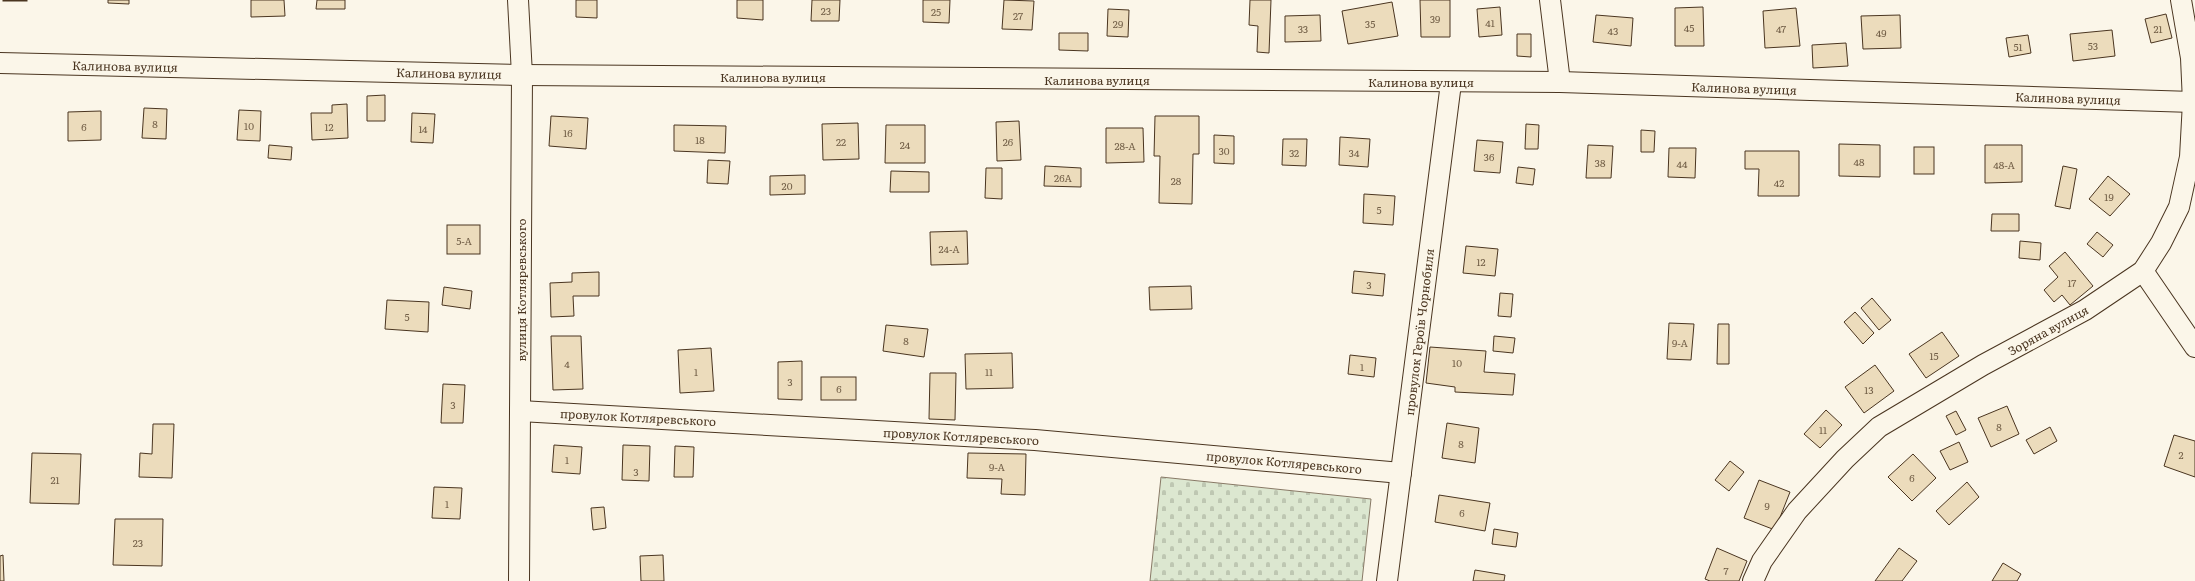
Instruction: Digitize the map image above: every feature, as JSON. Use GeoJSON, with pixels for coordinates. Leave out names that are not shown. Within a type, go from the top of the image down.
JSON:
{"type":"FeatureCollection","features":[{"type":"Feature","properties":{"kind":"street","name":"вулиця Котляревського"},"geometry":{"type":"LineString","coordinates":[[518,0],[522,75],[519,581]]}},
{"type":"Feature","properties":{"kind":"street"},"geometry":{"type":"LineString","coordinates":[[1550,0],[1560,82]]}},
{"type":"Feature","properties":{"kind":"street","name":"Зоряна вулиця"},"geometry":{"type":"LineString","coordinates":[[1753,581],[1762,561],[1797,511],[1845,459],[1879,428],[1983,365],[2085,310],[2143,271],[2179,207],[2190,157],[2193,102],[2192,58],[2181,0]]}},
{"type":"Feature","properties":{"kind":"street","name":"Калинова вулиця"},"geometry":{"type":"LineString","coordinates":[[0,63],[522,75],[1451,83],[1560,82],[2193,102]]}},
{"type":"Feature","properties":{"kind":"street","name":"провулок Героїв Чорнобиля"},"geometry":{"type":"LineString","coordinates":[[1387,581],[1451,83]]}},
{"type":"Feature","properties":{"kind":"street"},"geometry":{"type":"LineString","coordinates":[[2143,271],[2195,347]]}},
{"type":"Feature","properties":{"kind":"street","name":"провулок Котляревського"},"geometry":{"type":"LineString","coordinates":[[520,411],[1035,440],[1401,473]]}},
{"type":"Feature","properties":{"kind":"green space"},"geometry":{"type":"Polygon","coordinates":[[[1161,477],[1371,499],[1362,581],[1150,581],[1161,477]]]}},
{"type":"Feature","properties":{"kind":"building"},"geometry":{"type":"Polygon","coordinates":[[[27,0],[27,1],[3,1],[27,0]]]}},
{"type":"Feature","properties":{"kind":"building"},"geometry":{"type":"Polygon","coordinates":[[[108,0],[129,0],[129,4],[108,3],[108,0]]]}},
{"type":"Feature","properties":{"kind":"building"},"geometry":{"type":"Polygon","coordinates":[[[251,0],[284,0],[285,16],[251,17],[251,0]]]}},
{"type":"Feature","properties":{"kind":"building"},"geometry":{"type":"Polygon","coordinates":[[[317,0],[345,0],[345,9],[316,9],[317,0]]]}},
{"type":"Feature","properties":{"kind":"building"},"geometry":{"type":"Polygon","coordinates":[[[576,0],[597,0],[597,18],[576,17],[576,0]]]}},
{"type":"Feature","properties":{"kind":"building"},"geometry":{"type":"Polygon","coordinates":[[[737,0],[763,0],[763,20],[737,18],[737,0]]]}},
{"type":"Feature","properties":{"kind":"building"},"geometry":{"type":"Polygon","coordinates":[[[812,0],[840,0],[839,21],[811,21],[812,0]]]}},
{"type":"Feature","properties":{"kind":"building"},"geometry":{"type":"Polygon","coordinates":[[[923,0],[950,0],[949,23],[923,22],[923,0]]]}},
{"type":"Feature","properties":{"kind":"building"},"geometry":{"type":"Polygon","coordinates":[[[1004,0],[1034,1],[1032,30],[1002,29],[1004,0]]]}},
{"type":"Feature","properties":{"kind":"building"},"geometry":{"type":"Polygon","coordinates":[[[1250,0],[1271,0],[1269,53],[1257,52],[1258,26],[1249,25],[1250,0]]]}},
{"type":"Feature","properties":{"kind":"building"},"geometry":{"type":"Polygon","coordinates":[[[1420,0],[1450,0],[1450,37],[1421,37],[1420,0]]]}},
{"type":"Feature","properties":{"kind":"building"},"geometry":{"type":"Polygon","coordinates":[[[1392,2],[1398,36],[1348,44],[1342,11],[1392,2]]]}},
{"type":"Feature","properties":{"kind":"building"},"geometry":{"type":"Polygon","coordinates":[[[1500,7],[1502,35],[1479,37],[1477,9],[1500,7]]]}},
{"type":"Feature","properties":{"kind":"building"},"geometry":{"type":"Polygon","coordinates":[[[1703,7],[1704,46],[1675,46],[1675,8],[1703,7]]]}},
{"type":"Feature","properties":{"kind":"building"},"geometry":{"type":"Polygon","coordinates":[[[1796,8],[1800,46],[1765,48],[1763,11],[1796,8]]]}},
{"type":"Feature","properties":{"kind":"building"},"geometry":{"type":"Polygon","coordinates":[[[1108,9],[1129,10],[1128,37],[1107,36],[1108,9]]]}},
{"type":"Feature","properties":{"kind":"building"},"geometry":{"type":"Polygon","coordinates":[[[2166,14],[2172,38],[2151,43],[2145,19],[2166,14]]]}},
{"type":"Feature","properties":{"kind":"building"},"geometry":{"type":"Polygon","coordinates":[[[1320,15],[1321,41],[1285,42],[1285,16],[1320,15]]]}},
{"type":"Feature","properties":{"kind":"building"},"geometry":{"type":"Polygon","coordinates":[[[1596,15],[1633,18],[1631,46],[1593,42],[1596,15]]]}},
{"type":"Feature","properties":{"kind":"building"},"geometry":{"type":"Polygon","coordinates":[[[1900,15],[1901,48],[1863,49],[1861,16],[1900,15]]]}},
{"type":"Feature","properties":{"kind":"building"},"geometry":{"type":"Polygon","coordinates":[[[2112,30],[2115,56],[2073,61],[2070,34],[2112,30]]]}},
{"type":"Feature","properties":{"kind":"building"},"geometry":{"type":"Polygon","coordinates":[[[1059,33],[1088,33],[1088,51],[1059,50],[1059,33]]]}},
{"type":"Feature","properties":{"kind":"building"},"geometry":{"type":"Polygon","coordinates":[[[1517,34],[1531,34],[1531,57],[1517,56],[1517,34]]]}},
{"type":"Feature","properties":{"kind":"building"},"geometry":{"type":"Polygon","coordinates":[[[2028,35],[2031,53],[2009,57],[2006,38],[2028,35]]]}},
{"type":"Feature","properties":{"kind":"building"},"geometry":{"type":"Polygon","coordinates":[[[1846,43],[1848,66],[1813,68],[1812,45],[1846,43]]]}},
{"type":"Feature","properties":{"kind":"building"},"geometry":{"type":"Polygon","coordinates":[[[385,95],[385,121],[367,121],[367,96],[385,95]]]}},
{"type":"Feature","properties":{"kind":"building"},"geometry":{"type":"Polygon","coordinates":[[[347,104],[348,138],[312,140],[311,113],[332,113],[332,105],[347,104]]]}},
{"type":"Feature","properties":{"kind":"building"},"geometry":{"type":"Polygon","coordinates":[[[144,108],[167,109],[166,139],[142,138],[144,108]]]}},
{"type":"Feature","properties":{"kind":"building"},"geometry":{"type":"Polygon","coordinates":[[[239,110],[261,111],[260,141],[237,140],[239,110]]]}},
{"type":"Feature","properties":{"kind":"building"},"geometry":{"type":"Polygon","coordinates":[[[101,111],[101,140],[68,141],[68,112],[101,111]]]}},
{"type":"Feature","properties":{"kind":"building"},"geometry":{"type":"Polygon","coordinates":[[[412,113],[435,114],[433,143],[411,142],[412,113]]]}},
{"type":"Feature","properties":{"kind":"building"},"geometry":{"type":"Polygon","coordinates":[[[551,116],[588,118],[586,149],[549,146],[551,116]]]}},
{"type":"Feature","properties":{"kind":"building"},"geometry":{"type":"Polygon","coordinates":[[[1155,116],[1199,116],[1199,154],[1193,154],[1192,204],[1159,203],[1160,156],[1154,156],[1155,116]]]}},
{"type":"Feature","properties":{"kind":"building"},"geometry":{"type":"Polygon","coordinates":[[[1019,121],[1021,160],[997,161],[996,122],[1019,121]]]}},
{"type":"Feature","properties":{"kind":"building"},"geometry":{"type":"Polygon","coordinates":[[[858,123],[859,159],[823,160],[822,124],[858,123]]]}},
{"type":"Feature","properties":{"kind":"building"},"geometry":{"type":"Polygon","coordinates":[[[1526,124],[1539,125],[1538,149],[1525,149],[1526,124]]]}},
{"type":"Feature","properties":{"kind":"building"},"geometry":{"type":"Polygon","coordinates":[[[674,125],[726,126],[725,153],[674,151],[674,125]]]}},
{"type":"Feature","properties":{"kind":"building"},"geometry":{"type":"Polygon","coordinates":[[[886,125],[925,125],[925,163],[885,163],[886,125]]]}},
{"type":"Feature","properties":{"kind":"building"},"geometry":{"type":"Polygon","coordinates":[[[1106,128],[1143,128],[1144,162],[1106,163],[1106,128]]]}},
{"type":"Feature","properties":{"kind":"building"},"geometry":{"type":"Polygon","coordinates":[[[1641,130],[1655,131],[1654,152],[1641,152],[1641,130]]]}},
{"type":"Feature","properties":{"kind":"building"},"geometry":{"type":"Polygon","coordinates":[[[1214,135],[1234,136],[1234,164],[1214,163],[1214,135]]]}},
{"type":"Feature","properties":{"kind":"building"},"geometry":{"type":"Polygon","coordinates":[[[1340,137],[1370,139],[1368,167],[1339,165],[1340,137]]]}},
{"type":"Feature","properties":{"kind":"building"},"geometry":{"type":"Polygon","coordinates":[[[1283,139],[1307,139],[1306,166],[1282,165],[1283,139]]]}},
{"type":"Feature","properties":{"kind":"building"},"geometry":{"type":"Polygon","coordinates":[[[1477,140],[1503,142],[1500,173],[1474,171],[1477,140]]]}},
{"type":"Feature","properties":{"kind":"building"},"geometry":{"type":"Polygon","coordinates":[[[1839,144],[1880,145],[1880,177],[1839,176],[1839,144]]]}},
{"type":"Feature","properties":{"kind":"building"},"geometry":{"type":"Polygon","coordinates":[[[269,145],[292,147],[291,160],[268,158],[269,145]]]}},
{"type":"Feature","properties":{"kind":"building"},"geometry":{"type":"Polygon","coordinates":[[[1588,145],[1613,146],[1611,178],[1586,178],[1588,145]]]}},
{"type":"Feature","properties":{"kind":"building"},"geometry":{"type":"Polygon","coordinates":[[[1985,145],[2022,145],[2022,182],[1985,183],[1985,145]]]}},
{"type":"Feature","properties":{"kind":"building"},"geometry":{"type":"Polygon","coordinates":[[[1914,147],[1934,147],[1934,174],[1914,174],[1914,147]]]}},
{"type":"Feature","properties":{"kind":"building"},"geometry":{"type":"Polygon","coordinates":[[[1669,148],[1696,148],[1695,178],[1668,177],[1669,148]]]}},
{"type":"Feature","properties":{"kind":"building"},"geometry":{"type":"Polygon","coordinates":[[[1745,151],[1799,151],[1799,196],[1758,196],[1759,169],[1745,169],[1745,151]]]}},
{"type":"Feature","properties":{"kind":"building"},"geometry":{"type":"Polygon","coordinates":[[[708,160],[730,161],[728,184],[707,183],[708,160]]]}},
{"type":"Feature","properties":{"kind":"building"},"geometry":{"type":"Polygon","coordinates":[[[1045,166],[1081,168],[1081,187],[1044,186],[1045,166]]]}},
{"type":"Feature","properties":{"kind":"building"},"geometry":{"type":"Polygon","coordinates":[[[2063,166],[2077,169],[2070,209],[2055,206],[2063,166]]]}},
{"type":"Feature","properties":{"kind":"building"},"geometry":{"type":"Polygon","coordinates":[[[1518,167],[1535,169],[1533,185],[1516,183],[1518,167]]]}},
{"type":"Feature","properties":{"kind":"building"},"geometry":{"type":"Polygon","coordinates":[[[986,168],[1002,168],[1002,199],[985,198],[986,168]]]}},
{"type":"Feature","properties":{"kind":"building"},"geometry":{"type":"Polygon","coordinates":[[[891,171],[929,172],[929,192],[890,192],[891,171]]]}},
{"type":"Feature","properties":{"kind":"building"},"geometry":{"type":"Polygon","coordinates":[[[805,175],[805,194],[770,195],[770,176],[805,175]]]}},
{"type":"Feature","properties":{"kind":"building"},"geometry":{"type":"Polygon","coordinates":[[[2108,176],[2130,194],[2110,216],[2089,199],[2108,176]]]}},
{"type":"Feature","properties":{"kind":"building"},"geometry":{"type":"Polygon","coordinates":[[[1364,194],[1395,196],[1393,225],[1363,223],[1364,194]]]}},
{"type":"Feature","properties":{"kind":"building"},"geometry":{"type":"Polygon","coordinates":[[[1992,214],[2019,214],[2019,231],[1991,231],[1992,214]]]}},
{"type":"Feature","properties":{"kind":"building"},"geometry":{"type":"Polygon","coordinates":[[[447,225],[480,225],[480,254],[447,254],[447,225]]]}},
{"type":"Feature","properties":{"kind":"building"},"geometry":{"type":"Polygon","coordinates":[[[967,231],[968,264],[931,265],[930,232],[967,231]]]}},
{"type":"Feature","properties":{"kind":"building"},"geometry":{"type":"Polygon","coordinates":[[[2097,232],[2113,245],[2103,257],[2087,244],[2097,232]]]}},
{"type":"Feature","properties":{"kind":"building"},"geometry":{"type":"Polygon","coordinates":[[[2020,241],[2041,243],[2040,260],[2019,258],[2020,241]]]}},
{"type":"Feature","properties":{"kind":"building"},"geometry":{"type":"Polygon","coordinates":[[[1466,246],[1498,249],[1495,276],[1463,273],[1466,246]]]}},
{"type":"Feature","properties":{"kind":"building"},"geometry":{"type":"Polygon","coordinates":[[[2065,252],[2093,286],[2070,305],[2062,295],[2054,302],[2044,290],[2058,277],[2049,266],[2065,252]]]}},
{"type":"Feature","properties":{"kind":"building"},"geometry":{"type":"Polygon","coordinates":[[[1354,271],[1385,274],[1383,296],[1352,293],[1354,271]]]}},
{"type":"Feature","properties":{"kind":"building"},"geometry":{"type":"Polygon","coordinates":[[[599,272],[599,296],[573,296],[574,316],[551,317],[550,283],[572,282],[572,273],[599,272]]]}},
{"type":"Feature","properties":{"kind":"building"},"geometry":{"type":"Polygon","coordinates":[[[1191,286],[1192,309],[1150,310],[1149,287],[1191,286]]]}},
{"type":"Feature","properties":{"kind":"building"},"geometry":{"type":"Polygon","coordinates":[[[444,287],[472,291],[470,309],[442,305],[444,287]]]}},
{"type":"Feature","properties":{"kind":"building"},"geometry":{"type":"Polygon","coordinates":[[[1500,293],[1513,294],[1511,317],[1498,316],[1500,293]]]}},
{"type":"Feature","properties":{"kind":"building"},"geometry":{"type":"Polygon","coordinates":[[[1872,298],[1891,320],[1879,330],[1861,308],[1872,298]]]}},
{"type":"Feature","properties":{"kind":"building"},"geometry":{"type":"Polygon","coordinates":[[[387,300],[429,302],[428,332],[385,329],[387,300]]]}},
{"type":"Feature","properties":{"kind":"building"},"geometry":{"type":"Polygon","coordinates":[[[1855,312],[1874,333],[1863,344],[1844,322],[1855,312]]]}},
{"type":"Feature","properties":{"kind":"building"},"geometry":{"type":"Polygon","coordinates":[[[1669,323],[1694,324],[1691,360],[1667,359],[1669,323]]]}},
{"type":"Feature","properties":{"kind":"building"},"geometry":{"type":"Polygon","coordinates":[[[1718,324],[1729,324],[1729,364],[1717,364],[1718,324]]]}},
{"type":"Feature","properties":{"kind":"building"},"geometry":{"type":"Polygon","coordinates":[[[886,325],[928,329],[924,357],[883,351],[886,325]]]}},
{"type":"Feature","properties":{"kind":"building"},"geometry":{"type":"Polygon","coordinates":[[[1942,332],[1959,356],[1926,378],[1909,354],[1942,332]]]}},
{"type":"Feature","properties":{"kind":"building"},"geometry":{"type":"Polygon","coordinates":[[[551,336],[581,336],[583,389],[553,390],[551,336]]]}},
{"type":"Feature","properties":{"kind":"building"},"geometry":{"type":"Polygon","coordinates":[[[1494,336],[1515,338],[1513,353],[1493,351],[1494,336]]]}},
{"type":"Feature","properties":{"kind":"building"},"geometry":{"type":"Polygon","coordinates":[[[1430,347],[1486,351],[1484,372],[1515,374],[1513,395],[1455,392],[1455,387],[1426,383],[1430,347]]]}},
{"type":"Feature","properties":{"kind":"building"},"geometry":{"type":"Polygon","coordinates":[[[711,348],[714,391],[680,393],[678,350],[711,348]]]}},
{"type":"Feature","properties":{"kind":"building"},"geometry":{"type":"Polygon","coordinates":[[[1012,353],[1013,388],[966,389],[965,354],[1012,353]]]}},
{"type":"Feature","properties":{"kind":"building"},"geometry":{"type":"Polygon","coordinates":[[[1350,355],[1376,358],[1374,377],[1348,374],[1350,355]]]}},
{"type":"Feature","properties":{"kind":"building"},"geometry":{"type":"Polygon","coordinates":[[[802,361],[802,400],[778,399],[778,362],[802,361]]]}},
{"type":"Feature","properties":{"kind":"building"},"geometry":{"type":"Polygon","coordinates":[[[1875,365],[1894,391],[1864,413],[1845,387],[1875,365]]]}},
{"type":"Feature","properties":{"kind":"building"},"geometry":{"type":"Polygon","coordinates":[[[930,373],[956,373],[955,420],[929,419],[930,373]]]}},
{"type":"Feature","properties":{"kind":"building"},"geometry":{"type":"Polygon","coordinates":[[[821,377],[856,377],[856,400],[821,400],[821,377]]]}},
{"type":"Feature","properties":{"kind":"building"},"geometry":{"type":"Polygon","coordinates":[[[443,384],[465,385],[463,423],[441,423],[443,384]]]}},
{"type":"Feature","properties":{"kind":"building"},"geometry":{"type":"Polygon","coordinates":[[[2007,406],[2019,434],[1991,447],[1978,418],[2007,406]]]}},
{"type":"Feature","properties":{"kind":"building"},"geometry":{"type":"Polygon","coordinates":[[[1826,410],[1842,425],[1820,448],[1804,434],[1826,410]]]}},
{"type":"Feature","properties":{"kind":"building"},"geometry":{"type":"Polygon","coordinates":[[[1956,411],[1966,430],[1956,435],[1946,416],[1956,411]]]}},
{"type":"Feature","properties":{"kind":"building"},"geometry":{"type":"Polygon","coordinates":[[[1447,423],[1479,428],[1475,463],[1442,458],[1447,423]]]}},
{"type":"Feature","properties":{"kind":"building"},"geometry":{"type":"Polygon","coordinates":[[[153,424],[174,424],[172,478],[139,477],[140,453],[152,454],[153,424]]]}},
{"type":"Feature","properties":{"kind":"building"},"geometry":{"type":"Polygon","coordinates":[[[2050,427],[2057,441],[2034,454],[2026,440],[2050,427]]]}},
{"type":"Feature","properties":{"kind":"building"},"geometry":{"type":"Polygon","coordinates":[[[2174,435],[2195,441],[2195,477],[2164,466],[2174,435]]]}},
{"type":"Feature","properties":{"kind":"building"},"geometry":{"type":"Polygon","coordinates":[[[1959,442],[1968,462],[1950,470],[1940,451],[1959,442]]]}},
{"type":"Feature","properties":{"kind":"building"},"geometry":{"type":"Polygon","coordinates":[[[554,445],[582,447],[580,474],[552,472],[554,445]]]}},
{"type":"Feature","properties":{"kind":"building"},"geometry":{"type":"Polygon","coordinates":[[[623,445],[650,446],[649,481],[622,480],[623,445]]]}},
{"type":"Feature","properties":{"kind":"building"},"geometry":{"type":"Polygon","coordinates":[[[675,446],[694,447],[693,477],[674,477],[675,446]]]}},
{"type":"Feature","properties":{"kind":"building"},"geometry":{"type":"Polygon","coordinates":[[[32,453],[81,454],[79,504],[30,503],[32,453]]]}},
{"type":"Feature","properties":{"kind":"building"},"geometry":{"type":"Polygon","coordinates":[[[968,453],[1026,454],[1025,495],[1001,494],[1002,479],[967,478],[968,453]]]}},
{"type":"Feature","properties":{"kind":"building"},"geometry":{"type":"Polygon","coordinates":[[[1913,454],[1936,478],[1912,501],[1888,477],[1913,454]]]}},
{"type":"Feature","properties":{"kind":"building"},"geometry":{"type":"Polygon","coordinates":[[[1730,461],[1744,472],[1729,491],[1715,480],[1730,461]]]}},
{"type":"Feature","properties":{"kind":"building"},"geometry":{"type":"Polygon","coordinates":[[[1759,480],[1790,492],[1775,530],[1744,518],[1759,480]]]}},
{"type":"Feature","properties":{"kind":"building"},"geometry":{"type":"Polygon","coordinates":[[[1967,482],[1979,497],[1949,525],[1936,511],[1967,482]]]}},
{"type":"Feature","properties":{"kind":"building"},"geometry":{"type":"Polygon","coordinates":[[[434,487],[462,488],[460,519],[432,518],[434,487]]]}},
{"type":"Feature","properties":{"kind":"building"},"geometry":{"type":"Polygon","coordinates":[[[1439,495],[1490,503],[1485,531],[1435,522],[1439,495]]]}},
{"type":"Feature","properties":{"kind":"building"},"geometry":{"type":"Polygon","coordinates":[[[604,507],[606,528],[593,530],[591,508],[604,507]]]}},
{"type":"Feature","properties":{"kind":"building"},"geometry":{"type":"Polygon","coordinates":[[[115,519],[163,519],[162,566],[113,565],[115,519]]]}},
{"type":"Feature","properties":{"kind":"building"},"geometry":{"type":"Polygon","coordinates":[[[1494,529],[1518,533],[1516,547],[1492,544],[1494,529]]]}},
{"type":"Feature","properties":{"kind":"building"},"geometry":{"type":"Polygon","coordinates":[[[1717,548],[1747,561],[1739,581],[1710,581],[1705,579],[1717,548]]]}},
{"type":"Feature","properties":{"kind":"building"},"geometry":{"type":"Polygon","coordinates":[[[1899,548],[1917,561],[1902,581],[1875,581],[1899,548]]]}},
{"type":"Feature","properties":{"kind":"building"},"geometry":{"type":"Polygon","coordinates":[[[3,555],[4,581],[0,581],[0,556],[3,555]]]}},
{"type":"Feature","properties":{"kind":"building"},"geometry":{"type":"Polygon","coordinates":[[[663,555],[664,581],[641,581],[640,556],[663,555]]]}},
{"type":"Feature","properties":{"kind":"building"},"geometry":{"type":"Polygon","coordinates":[[[2003,563],[2021,574],[2017,581],[1992,581],[2003,563]]]}},
{"type":"Feature","properties":{"kind":"building"},"geometry":{"type":"Polygon","coordinates":[[[1475,570],[1505,575],[1504,581],[1473,581],[1475,570]]]}}]}
